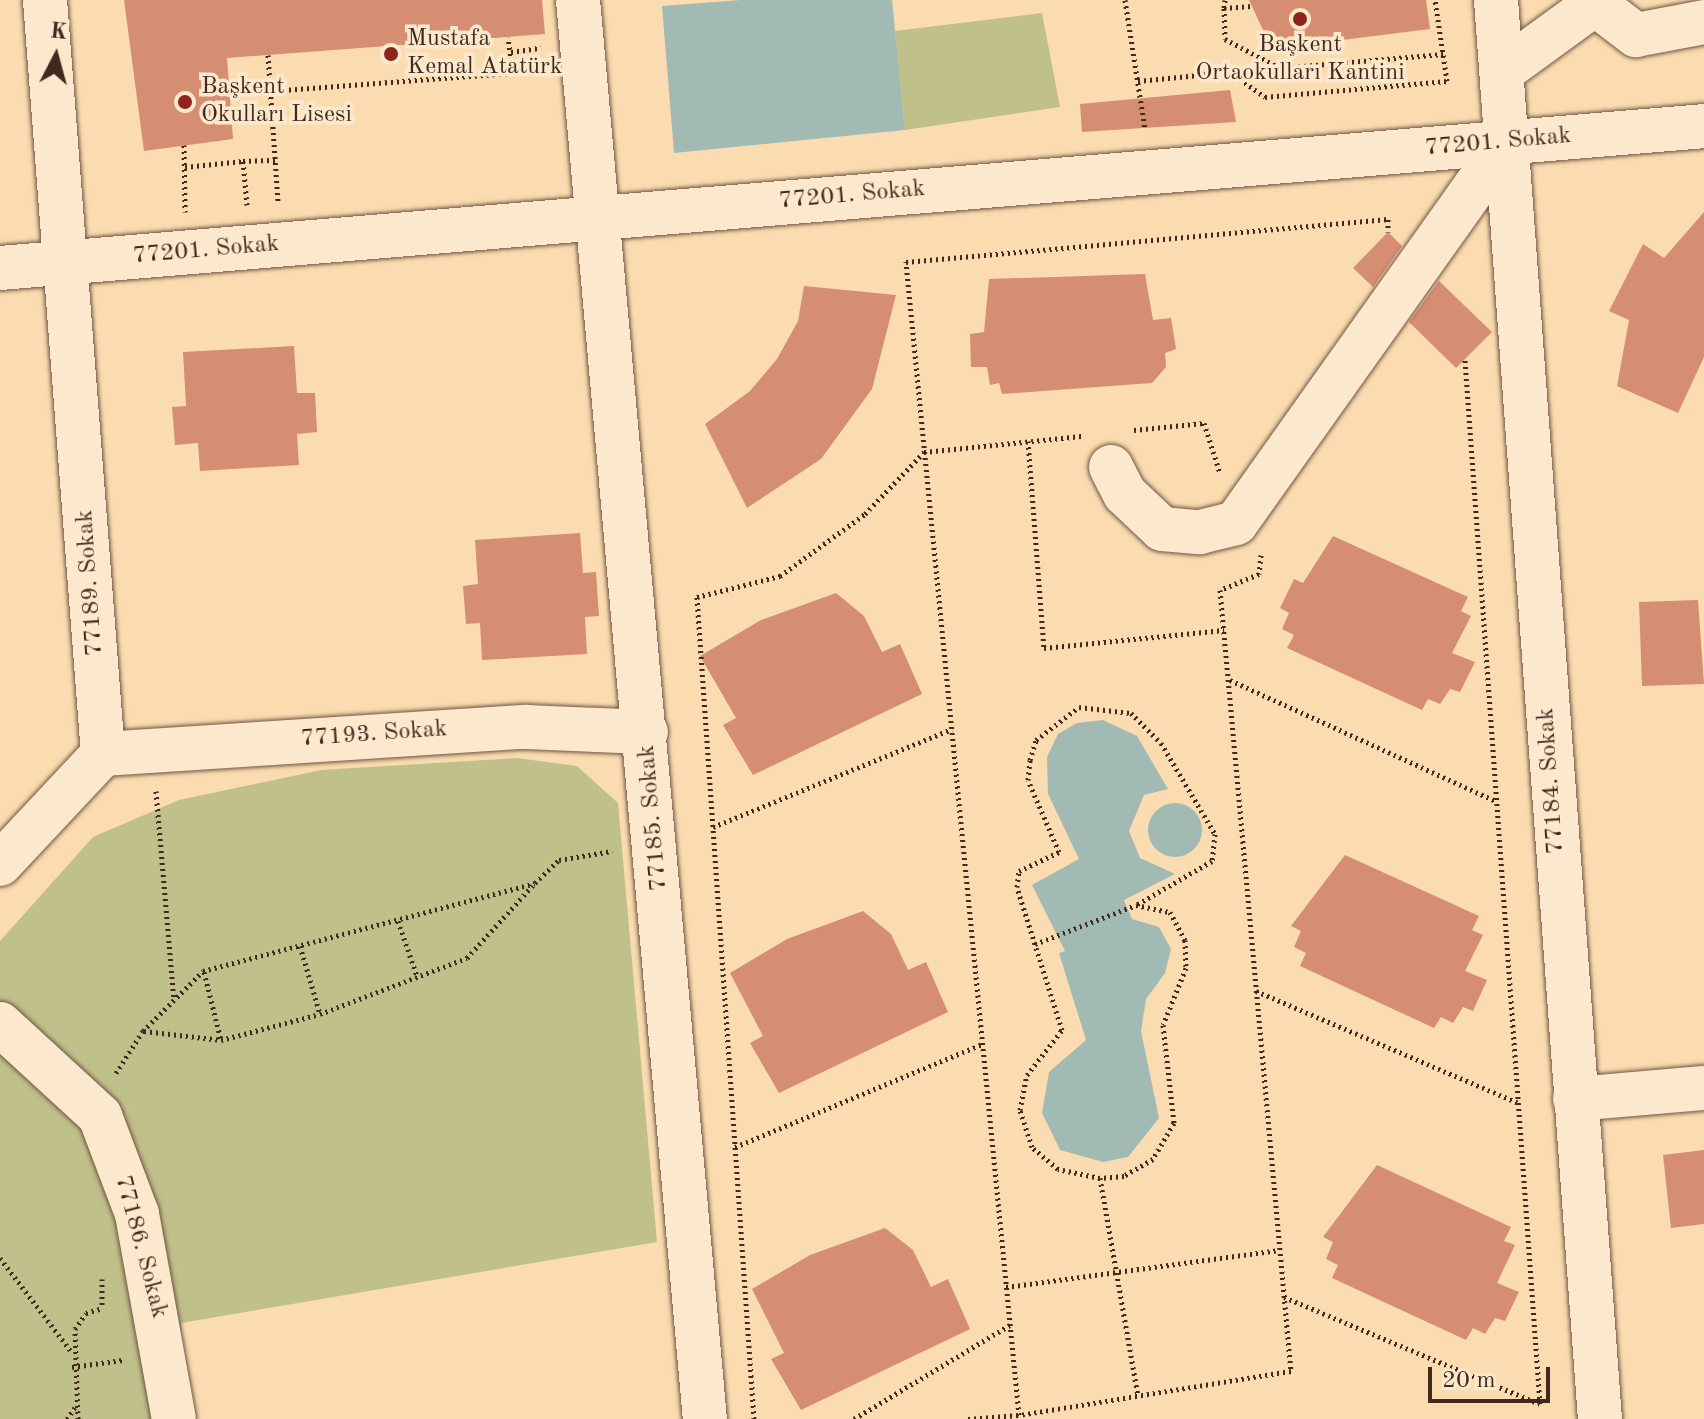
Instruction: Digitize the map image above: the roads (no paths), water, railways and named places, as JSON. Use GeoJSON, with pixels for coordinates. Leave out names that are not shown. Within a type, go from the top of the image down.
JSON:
{"type":"FeatureCollection","features":[{"type":"Feature","properties":{"kind":"street","name":"77189. Sokak"},"geometry":{"type":"LineString","coordinates":[[45,0],[70,262],[103,754]]}},
{"type":"Feature","properties":{"kind":"street","name":"77185. Sokak"},"geometry":{"type":"LineString","coordinates":[[578,0],[600,217],[705,1419]]}},
{"type":"Feature","properties":{"kind":"street","name":"77184. Sokak"},"geometry":{"type":"LineString","coordinates":[[1496,0],[1504,70],[1600,1419]]}},
{"type":"Feature","properties":{"kind":"street"},"geometry":{"type":"LineString","coordinates":[[1504,70],[1591,2],[1636,35],[1704,22]]}},
{"type":"Feature","properties":{"kind":"street","name":"77201. Sokak"},"geometry":{"type":"LineString","coordinates":[[0,268],[1704,126]]}},
{"type":"Feature","properties":{"kind":"street"},"geometry":{"type":"LineString","coordinates":[[1111,467],[1125,494],[1162,529],[1200,532],[1236,523],[1507,142]]}},
{"type":"Feature","properties":{"kind":"street","name":"77193. Sokak"},"geometry":{"type":"LineString","coordinates":[[103,754],[526,727],[646,732]]}},
{"type":"Feature","properties":{"kind":"street"},"geometry":{"type":"LineString","coordinates":[[0,864],[103,754]]}},
{"type":"Feature","properties":{"kind":"street","name":"77186. Sokak"},"geometry":{"type":"LineString","coordinates":[[0,1024],[100,1116],[137,1214],[174,1419]]}},
{"type":"Feature","properties":{"kind":"street"},"geometry":{"type":"LineString","coordinates":[[1575,1099],[1704,1088]]}},
{"type":"Feature","properties":{"kind":"water"},"geometry":{"type":"Polygon","coordinates":[[[741,0],[892,0],[905,130],[674,153],[662,6],[741,0]]]}},
{"type":"Feature","properties":{"kind":"water"},"geometry":{"type":"Polygon","coordinates":[[[1103,720],[1137,736],[1168,789],[1144,795],[1129,831],[1140,858],[1175,874],[1124,900],[1132,919],[1159,927],[1171,949],[1165,973],[1146,999],[1141,1031],[1159,1118],[1128,1157],[1103,1162],[1060,1150],[1042,1113],[1049,1072],[1086,1040],[1059,953],[1065,951],[1032,885],[1079,859],[1048,794],[1047,757],[1058,734],[1077,723],[1103,720]]]}},
{"type":"Feature","properties":{"kind":"water"},"geometry":{"type":"Polygon","coordinates":[[[1175,803],[1194,811],[1202,830],[1194,849],[1175,857],[1156,849],[1148,830],[1156,811],[1175,803]]]}},
{"type":"Feature","properties":{"kind":"place","name":"Başkent Ortaokulları Kantini"},"geometry":{"type":"Point","coordinates":[1300,19]}},
{"type":"Feature","properties":{"kind":"place","name":"Mustafa Kemal Atatürk"},"geometry":{"type":"Point","coordinates":[391,54]}},
{"type":"Feature","properties":{"kind":"place","name":"Başkent Okulları Lisesi"},"geometry":{"type":"Point","coordinates":[185,102]}}]}
